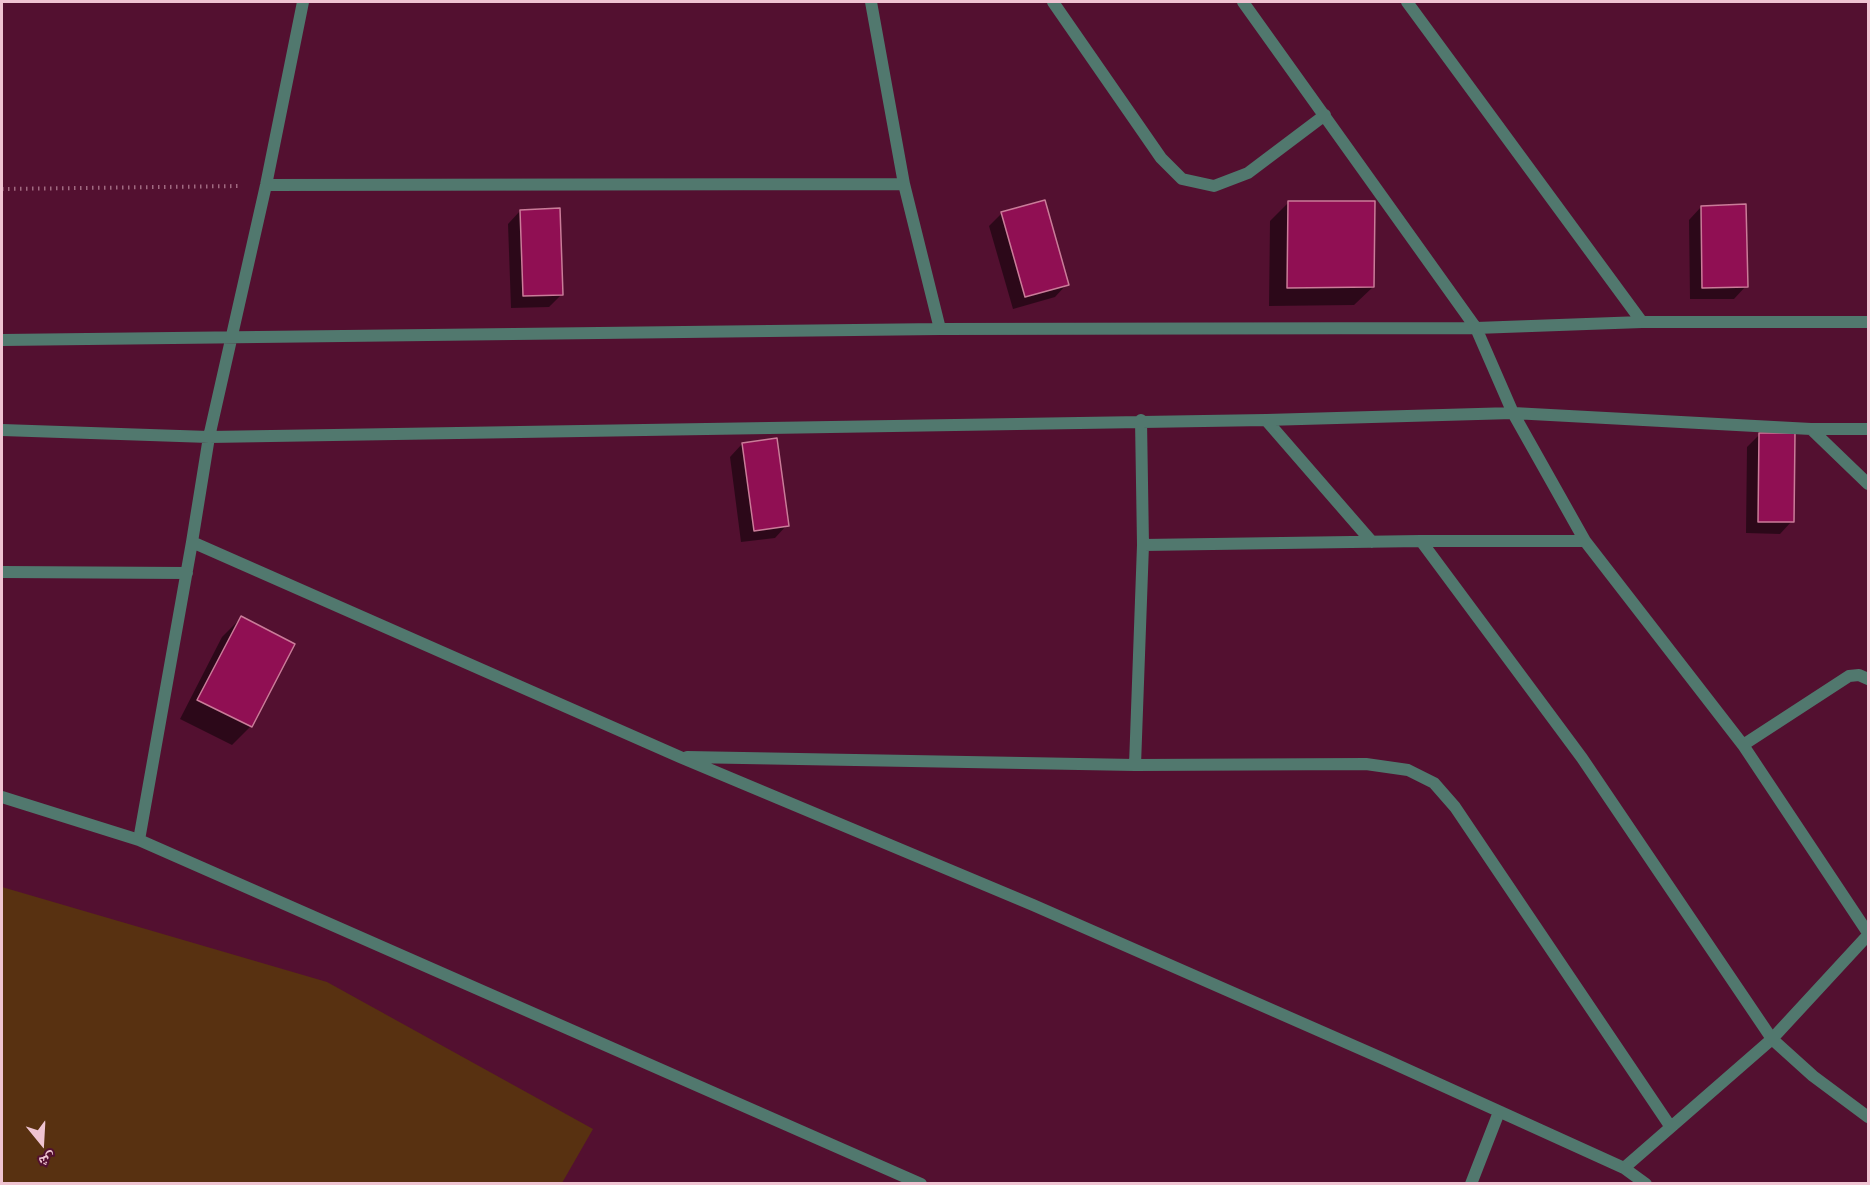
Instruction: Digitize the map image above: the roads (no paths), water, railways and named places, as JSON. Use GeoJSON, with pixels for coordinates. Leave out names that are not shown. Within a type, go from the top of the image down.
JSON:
{"type":"FeatureCollection","features":[{"type":"Feature","properties":{"kind":"street"},"geometry":{"type":"LineString","coordinates":[[139,840],[209,437],[266,185],[303,2]]}},
{"type":"Feature","properties":{"kind":"street"},"geometry":{"type":"LineString","coordinates":[[871,2],[904,184],[940,329]]}},
{"type":"Feature","properties":{"kind":"street"},"geometry":{"type":"LineString","coordinates":[[1053,2],[1161,158],[1182,179],[1214,186],[1248,173],[1325,115]]}},
{"type":"Feature","properties":{"kind":"street"},"geometry":{"type":"LineString","coordinates":[[1243,2],[1476,328],[1512,413],[1584,541],[1743,745],[1869,934],[1772,1039],[1624,1168]]}},
{"type":"Feature","properties":{"kind":"street"},"geometry":{"type":"LineString","coordinates":[[1407,2],[1642,322]]}},
{"type":"Feature","properties":{"kind":"street"},"geometry":{"type":"LineString","coordinates":[[266,185],[904,184]]}},
{"type":"Feature","properties":{"kind":"street"},"geometry":{"type":"LineString","coordinates":[[2,340],[940,329],[1476,328],[1642,322],[1869,322]]}},
{"type":"Feature","properties":{"kind":"street"},"geometry":{"type":"LineString","coordinates":[[2,430],[209,437],[1141,420],[1266,420],[1512,413],[1811,429],[1869,429]]}},
{"type":"Feature","properties":{"kind":"street"},"geometry":{"type":"LineString","coordinates":[[1136,765],[1143,545],[1141,420]]}},
{"type":"Feature","properties":{"kind":"street"},"geometry":{"type":"LineString","coordinates":[[1266,420],[1372,542]]}},
{"type":"Feature","properties":{"kind":"street"},"geometry":{"type":"LineString","coordinates":[[1811,429],[1869,484]]}},
{"type":"Feature","properties":{"kind":"street"},"geometry":{"type":"LineString","coordinates":[[1421,541],[1582,758],[1772,1039],[1814,1076],[1869,1117]]}},
{"type":"Feature","properties":{"kind":"street"},"geometry":{"type":"LineString","coordinates":[[1143,545],[1584,541]]}},
{"type":"Feature","properties":{"kind":"street"},"geometry":{"type":"LineString","coordinates":[[192,542],[680,757],[1044,910],[1386,1060],[1624,1168],[1646,1184]]}},
{"type":"Feature","properties":{"kind":"street"},"geometry":{"type":"LineString","coordinates":[[2,572],[187,573]]}},
{"type":"Feature","properties":{"kind":"street"},"geometry":{"type":"LineString","coordinates":[[1743,745],[1849,676],[1859,675],[1869,680]]}},
{"type":"Feature","properties":{"kind":"street"},"geometry":{"type":"LineString","coordinates":[[680,757],[1136,765],[1366,764],[1408,770],[1434,783],[1455,807],[1670,1126]]}},
{"type":"Feature","properties":{"kind":"street"},"geometry":{"type":"LineString","coordinates":[[2,798],[139,840],[921,1184]]}},
{"type":"Feature","properties":{"kind":"street"},"geometry":{"type":"LineString","coordinates":[[1471,1184],[1499,1112]]}}]}
